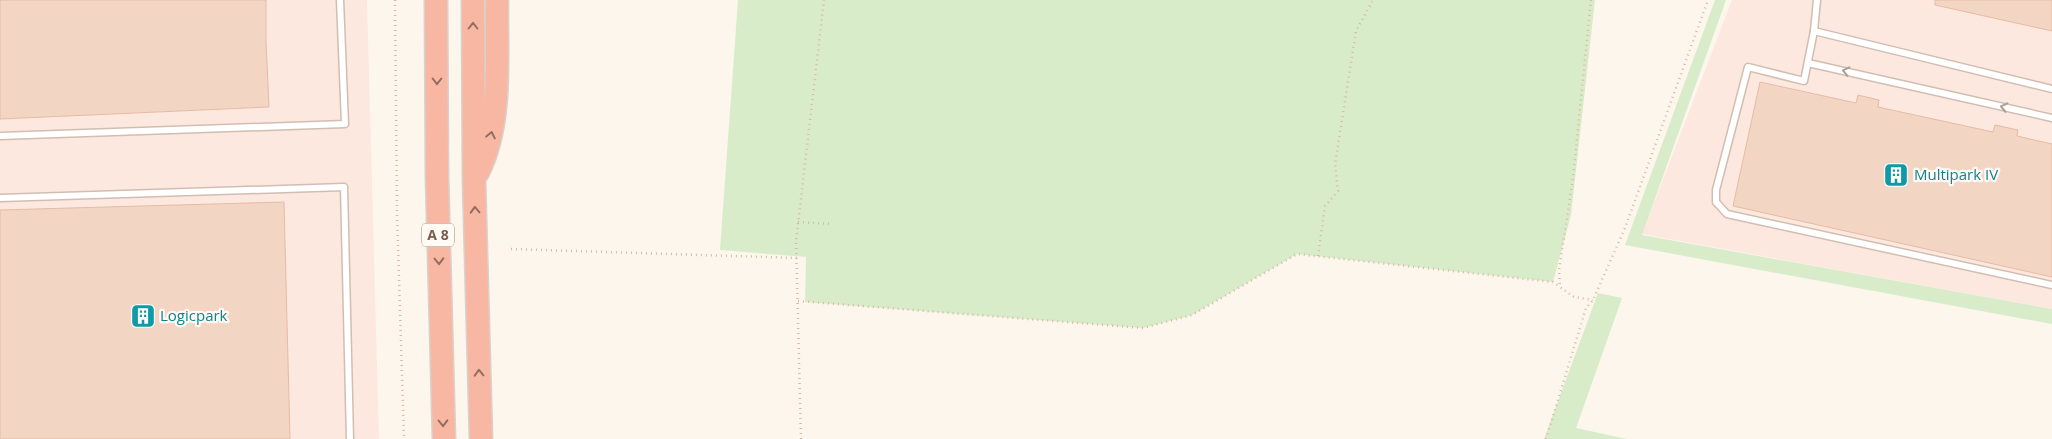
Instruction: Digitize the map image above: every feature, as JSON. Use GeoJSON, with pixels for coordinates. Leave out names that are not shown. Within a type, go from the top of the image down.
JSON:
{"type":"FeatureCollection","features":[{"type":"Feature","properties":{"kind":"highway","name":"A 8"},"geometry":{"type":"LineString","coordinates":[[436,0],[437,177],[444,439]]}},
{"type":"Feature","properties":{"kind":"highway","name":"A 8"},"geometry":{"type":"LineString","coordinates":[[473,0],[474,180],[481,439]]}},
{"type":"Feature","properties":{"kind":"highway"},"geometry":{"type":"LineString","coordinates":[[474,180],[491,140],[495,118],[498,0]]}},
{"type":"Feature","properties":{"kind":"lane"},"geometry":{"type":"LineString","coordinates":[[0,136],[346,124],[340,0]]}},
{"type":"Feature","properties":{"kind":"lane"},"geometry":{"type":"LineString","coordinates":[[1817,0],[1814,31],[1804,81],[1748,67],[1716,190],[1716,202],[1727,214],[2052,285]]}},
{"type":"Feature","properties":{"kind":"lane"},"geometry":{"type":"LineString","coordinates":[[1814,31],[2052,89]]}},
{"type":"Feature","properties":{"kind":"lane"},"geometry":{"type":"LineString","coordinates":[[1808,63],[2052,118]]}},
{"type":"Feature","properties":{"kind":"lane"},"geometry":{"type":"LineString","coordinates":[[0,198],[344,187],[350,439]]}},
{"type":"Feature","properties":{"kind":"path"},"geometry":{"type":"LineString","coordinates":[[395,0],[397,213],[404,439]]}},
{"type":"Feature","properties":{"kind":"path"},"geometry":{"type":"LineString","coordinates":[[801,439],[798,222],[824,0]]}},
{"type":"Feature","properties":{"kind":"path"},"geometry":{"type":"LineString","coordinates":[[1318,256],[1325,206],[1338,191],[1335,164],[1356,31],[1373,0]]}},
{"type":"Feature","properties":{"kind":"path"},"geometry":{"type":"LineString","coordinates":[[1560,287],[1560,270],[1591,0]]}},
{"type":"Feature","properties":{"kind":"path"},"geometry":{"type":"LineString","coordinates":[[1546,439],[1586,308],[1593,300],[1625,228],[1708,0]]}},
{"type":"Feature","properties":{"kind":"path"},"geometry":{"type":"LineString","coordinates":[[798,222],[832,224]]}},
{"type":"Feature","properties":{"kind":"path"},"geometry":{"type":"LineString","coordinates":[[511,249],[797,258]]}},
{"type":"Feature","properties":{"kind":"path"},"geometry":{"type":"LineString","coordinates":[[798,301],[1143,328],[1192,315],[1297,254],[1553,282],[1574,297],[1593,300]]}},
{"type":"Feature","properties":{"kind":"shaded area"},"geometry":{"type":"Polygon","coordinates":[[[0,0],[367,0],[379,439],[0,439],[0,0]]]}},
{"type":"Feature","properties":{"kind":"shaded area"},"geometry":{"type":"Polygon","coordinates":[[[1732,0],[2052,0],[2052,309],[1642,234],[1732,0]]]}},
{"type":"Feature","properties":{"kind":"green space"},"geometry":{"type":"Polygon","coordinates":[[[738,0],[1595,0],[1571,215],[1553,282],[1297,254],[1192,315],[1143,328],[805,302],[806,257],[720,250],[738,0]]]}},
{"type":"Feature","properties":{"kind":"green space"},"geometry":{"type":"Polygon","coordinates":[[[1715,0],[1726,0],[1642,235],[2052,309],[2052,324],[1625,245],[1715,0]]]}},
{"type":"Feature","properties":{"kind":"green space"},"geometry":{"type":"Polygon","coordinates":[[[1598,293],[1622,298],[1576,428],[1627,439],[1544,439],[1598,293]]]}},
{"type":"Feature","properties":{"kind":"building"},"geometry":{"type":"Polygon","coordinates":[[[0,0],[266,0],[269,107],[0,119],[0,0]]]}},
{"type":"Feature","properties":{"kind":"building"},"geometry":{"type":"Polygon","coordinates":[[[1935,0],[2052,0],[2052,31],[1935,5],[1935,0]]]}},
{"type":"Feature","properties":{"kind":"building","name":"Multipark IV"},"geometry":{"type":"Polygon","coordinates":[[[1760,82],[1856,103],[1858,95],[1879,100],[1878,107],[1993,132],[1995,125],[2018,130],[2017,136],[2052,144],[2052,277],[1733,206],[1760,82]]]}},
{"type":"Feature","properties":{"kind":"building","name":"Logicpark"},"geometry":{"type":"Polygon","coordinates":[[[284,202],[290,439],[0,439],[0,210],[284,202]]]}},
{"type":"Feature","properties":{"kind":"place","name":"Multipark IV"},"geometry":{"type":"Point","coordinates":[1896,175]}},
{"type":"Feature","properties":{"kind":"place","name":"Logicpark"},"geometry":{"type":"Point","coordinates":[143,316]}}]}
